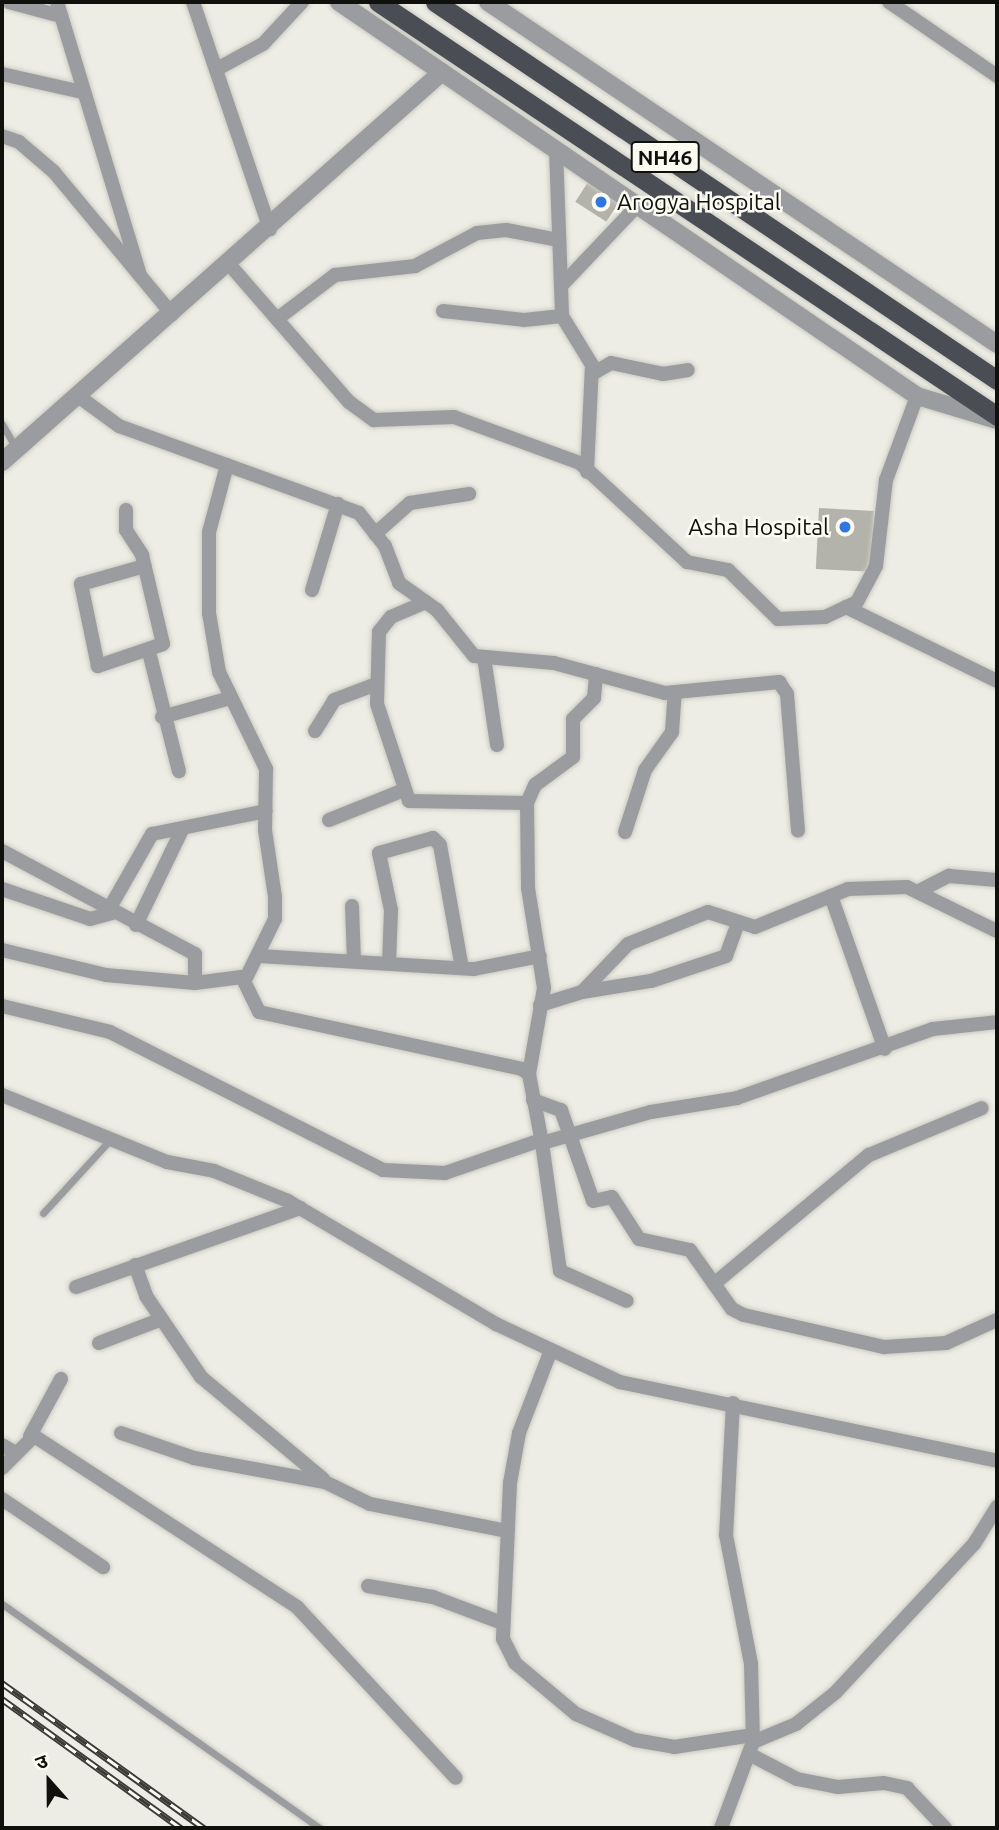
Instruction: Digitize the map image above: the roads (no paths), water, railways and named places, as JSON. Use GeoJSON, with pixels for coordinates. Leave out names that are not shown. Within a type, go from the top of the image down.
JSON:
{"type":"FeatureCollection","features":[{"type":"Feature","properties":{"kind":"highway","name":"NH46"},"geometry":{"type":"LineString","coordinates":[[378,2],[875,336],[994,420]]}},
{"type":"Feature","properties":{"kind":"highway","name":"NH46"},"geometry":{"type":"LineString","coordinates":[[435,2],[997,380]]}},
{"type":"Feature","properties":{"kind":"street"},"geometry":{"type":"LineString","coordinates":[[9,2],[59,9],[82,92],[140,275]]}},
{"type":"Feature","properties":{"kind":"street"},"geometry":{"type":"LineString","coordinates":[[193,2],[270,229]]}},
{"type":"Feature","properties":{"kind":"street"},"geometry":{"type":"LineString","coordinates":[[217,69],[263,44],[302,2]]}},
{"type":"Feature","properties":{"kind":"street"},"geometry":{"type":"LineString","coordinates":[[339,2],[917,396],[994,420]]}},
{"type":"Feature","properties":{"kind":"street"},"geometry":{"type":"LineString","coordinates":[[488,2],[997,344]]}},
{"type":"Feature","properties":{"kind":"street"},"geometry":{"type":"LineString","coordinates":[[889,2],[997,76]]}},
{"type":"Feature","properties":{"kind":"street"},"geometry":{"type":"LineString","coordinates":[[2,462],[270,229],[442,72]]}},
{"type":"Feature","properties":{"kind":"street"},"geometry":{"type":"LineString","coordinates":[[2,74],[82,92]]}},
{"type":"Feature","properties":{"kind":"street"},"geometry":{"type":"LineString","coordinates":[[2,136],[38,156],[172,314]]}},
{"type":"Feature","properties":{"kind":"street"},"geometry":{"type":"LineString","coordinates":[[556,150],[562,316],[592,374],[587,472]]}},
{"type":"Feature","properties":{"kind":"street"},"geometry":{"type":"LineString","coordinates":[[561,286],[638,205]]}},
{"type":"Feature","properties":{"kind":"street"},"geometry":{"type":"LineString","coordinates":[[277,319],[335,275],[415,266],[477,233],[506,230],[559,240]]}},
{"type":"Feature","properties":{"kind":"street"},"geometry":{"type":"LineString","coordinates":[[229,264],[349,402],[374,420],[454,417],[587,472],[687,562],[728,570],[778,619],[825,617],[857,602],[876,566],[886,480],[917,396]]}},
{"type":"Feature","properties":{"kind":"street"},"geometry":{"type":"LineString","coordinates":[[443,312],[524,320],[562,316]]}},
{"type":"Feature","properties":{"kind":"street"},"geometry":{"type":"LineString","coordinates":[[592,374],[611,363],[663,374],[688,370]]}},
{"type":"Feature","properties":{"kind":"street"},"geometry":{"type":"LineString","coordinates":[[78,396],[119,426],[359,513],[375,534],[399,583],[426,602],[474,656],[596,674],[676,693],[774,681],[785,686],[798,831]]}},
{"type":"Feature","properties":{"kind":"street"},"geometry":{"type":"LineString","coordinates":[[227,465],[207,548],[213,643],[230,698],[263,757],[275,919],[246,978]]}},
{"type":"Feature","properties":{"kind":"street"},"geometry":{"type":"LineString","coordinates":[[375,534],[410,503],[469,494]]}},
{"type":"Feature","properties":{"kind":"street"},"geometry":{"type":"LineString","coordinates":[[312,590],[338,504]]}},
{"type":"Feature","properties":{"kind":"street"},"geometry":{"type":"LineString","coordinates":[[125,509],[126,530],[144,566],[163,644],[149,652],[96,665],[81,588],[88,579],[144,566]]}},
{"type":"Feature","properties":{"kind":"street"},"geometry":{"type":"LineString","coordinates":[[426,602],[383,624],[374,685],[401,791],[409,801],[527,803]]}},
{"type":"Feature","properties":{"kind":"street"},"geometry":{"type":"LineString","coordinates":[[846,607],[997,681]]}},
{"type":"Feature","properties":{"kind":"street"},"geometry":{"type":"LineString","coordinates":[[149,652],[162,717],[179,771]]}},
{"type":"Feature","properties":{"kind":"street"},"geometry":{"type":"LineString","coordinates":[[484,657],[497,745]]}},
{"type":"Feature","properties":{"kind":"street"},"geometry":{"type":"LineString","coordinates":[[596,674],[592,702],[573,719],[573,757],[536,785],[527,803],[528,888],[540,956],[540,1005],[529,1074],[560,1272],[627,1301]]}},
{"type":"Feature","properties":{"kind":"street"},"geometry":{"type":"LineString","coordinates":[[315,731],[334,700],[374,685]]}},
{"type":"Feature","properties":{"kind":"street"},"geometry":{"type":"LineString","coordinates":[[625,832],[645,770],[672,732],[676,693]]}},
{"type":"Feature","properties":{"kind":"street"},"geometry":{"type":"LineString","coordinates":[[162,717],[230,698]]}},
{"type":"Feature","properties":{"kind":"street"},"geometry":{"type":"LineString","coordinates":[[329,820],[401,791]]}},
{"type":"Feature","properties":{"kind":"street"},"geometry":{"type":"LineString","coordinates":[[2,889],[90,919],[110,912],[148,839],[266,811]]}},
{"type":"Feature","properties":{"kind":"street"},"geometry":{"type":"LineString","coordinates":[[136,925],[181,832]]}},
{"type":"Feature","properties":{"kind":"street"},"geometry":{"type":"LineString","coordinates":[[389,963],[390,900],[379,853],[433,838],[440,845],[461,968]]}},
{"type":"Feature","properties":{"kind":"street"},"geometry":{"type":"LineString","coordinates":[[2,850],[110,912],[195,954],[195,983]]}},
{"type":"Feature","properties":{"kind":"street"},"geometry":{"type":"LineString","coordinates":[[919,891],[949,876],[997,880]]}},
{"type":"Feature","properties":{"kind":"street"},"geometry":{"type":"LineString","coordinates":[[582,992],[639,939],[708,912],[737,926],[755,927],[831,896],[861,888],[919,891],[997,931]]}},
{"type":"Feature","properties":{"kind":"street"},"geometry":{"type":"LineString","coordinates":[[831,896],[885,1049]]}},
{"type":"Feature","properties":{"kind":"street"},"geometry":{"type":"LineString","coordinates":[[352,906],[355,961]]}},
{"type":"Feature","properties":{"kind":"street"},"geometry":{"type":"LineString","coordinates":[[540,1005],[582,992],[652,981],[726,956],[737,926]]}},
{"type":"Feature","properties":{"kind":"street"},"geometry":{"type":"LineString","coordinates":[[2,950],[106,975],[195,983],[246,978]]}},
{"type":"Feature","properties":{"kind":"street"},"geometry":{"type":"LineString","coordinates":[[258,956],[461,968],[540,956]]}},
{"type":"Feature","properties":{"kind":"street"},"geometry":{"type":"LineString","coordinates":[[246,978],[260,1012],[529,1074]]}},
{"type":"Feature","properties":{"kind":"street"},"geometry":{"type":"LineString","coordinates":[[2,1006],[110,1031],[383,1170],[445,1172],[568,1133],[737,1098],[885,1049],[933,1029],[997,1022]]}},
{"type":"Feature","properties":{"kind":"street"},"geometry":{"type":"LineString","coordinates":[[2,1095],[167,1162],[214,1171],[300,1208],[551,1350],[620,1382],[733,1402],[997,1461]]}},
{"type":"Feature","properties":{"kind":"street"},"geometry":{"type":"LineString","coordinates":[[533,1100],[561,1110],[593,1201],[612,1197],[639,1239],[690,1250],[714,1284],[744,1315],[884,1347],[946,1343],[997,1320]]}},
{"type":"Feature","properties":{"kind":"street"},"geometry":{"type":"LineString","coordinates":[[714,1284],[869,1155],[982,1108]]}},
{"type":"Feature","properties":{"kind":"street"},"geometry":{"type":"LineString","coordinates":[[76,1287],[300,1208]]}},
{"type":"Feature","properties":{"kind":"street"},"geometry":{"type":"LineString","coordinates":[[135,1265],[162,1319],[201,1377],[329,1484],[370,1504],[507,1531]]}},
{"type":"Feature","properties":{"kind":"street"},"geometry":{"type":"LineString","coordinates":[[99,1343],[162,1319]]}},
{"type":"Feature","properties":{"kind":"street"},"geometry":{"type":"LineString","coordinates":[[551,1350],[519,1433],[507,1531],[502,1623],[515,1663],[576,1714],[635,1740],[674,1747],[752,1744],[796,1724],[835,1693],[974,1544],[997,1507]]}},
{"type":"Feature","properties":{"kind":"street"},"geometry":{"type":"LineString","coordinates":[[2,1468],[8,1448],[30,1436],[61,1379]]}},
{"type":"Feature","properties":{"kind":"street"},"geometry":{"type":"LineString","coordinates":[[721,1828],[752,1744],[751,1664],[726,1535],[733,1402]]}},
{"type":"Feature","properties":{"kind":"street"},"geometry":{"type":"LineString","coordinates":[[121,1433],[194,1458],[329,1484]]}},
{"type":"Feature","properties":{"kind":"street"},"geometry":{"type":"LineString","coordinates":[[30,1436],[297,1607],[456,1778]]}},
{"type":"Feature","properties":{"kind":"street"},"geometry":{"type":"LineString","coordinates":[[2,1500],[103,1567]]}},
{"type":"Feature","properties":{"kind":"street"},"geometry":{"type":"LineString","coordinates":[[368,1586],[420,1594],[502,1623]]}},
{"type":"Feature","properties":{"kind":"street"},"geometry":{"type":"LineString","coordinates":[[752,1744],[797,1779],[838,1787],[907,1788],[945,1828]]}},
{"type":"Feature","properties":{"kind":"lane"},"geometry":{"type":"LineString","coordinates":[[2,424],[17,449]]}},
{"type":"Feature","properties":{"kind":"lane"},"geometry":{"type":"LineString","coordinates":[[43,1213],[111,1139]]}},
{"type":"Feature","properties":{"kind":"lane"},"geometry":{"type":"LineString","coordinates":[[2,1604],[320,1828]]}},
{"type":"Feature","properties":{"kind":"railway"},"geometry":{"type":"LineString","coordinates":[[2,1683],[204,1828]]}},
{"type":"Feature","properties":{"kind":"railway"},"geometry":{"type":"LineString","coordinates":[[2,1699],[181,1828]]}},
{"type":"Feature","properties":{"kind":"place","name":"Arogya Hospital"},"geometry":{"type":"Point","coordinates":[601,202]}},
{"type":"Feature","properties":{"kind":"place","name":"Asha Hospital"},"geometry":{"type":"Point","coordinates":[845,527]}}]}
